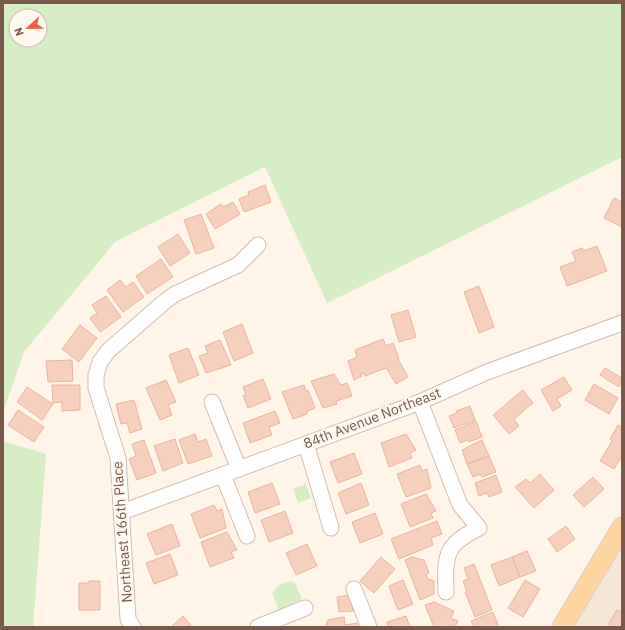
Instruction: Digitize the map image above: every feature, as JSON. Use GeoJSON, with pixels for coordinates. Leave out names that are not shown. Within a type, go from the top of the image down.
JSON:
{"type":"FeatureCollection","features":[{"type":"Feature","properties":{"kind":"main road"},"geometry":{"type":"LineString","coordinates":[[562,627],[622,527]]}},
{"type":"Feature","properties":{"kind":"street","name":"Northeast 166th Place"},"geometry":{"type":"LineString","coordinates":[[131,623],[118,458],[96,388],[96,376],[100,362],[108,351],[175,294],[238,265],[258,245]]}},
{"type":"Feature","properties":{"kind":"street","name":"84th Avenue Northeast"},"geometry":{"type":"LineString","coordinates":[[122,512],[420,402],[487,372],[622,323]]}},
{"type":"Feature","properties":{"kind":"street"},"geometry":{"type":"LineString","coordinates":[[212,402],[239,469]]}},
{"type":"Feature","properties":{"kind":"street"},"geometry":{"type":"LineString","coordinates":[[420,402],[460,505],[479,528],[456,542],[448,553],[445,568],[446,592]]}},
{"type":"Feature","properties":{"kind":"street"},"geometry":{"type":"LineString","coordinates":[[306,444],[332,528]]}},
{"type":"Feature","properties":{"kind":"street"},"geometry":{"type":"LineString","coordinates":[[223,475],[247,536]]}},
{"type":"Feature","properties":{"kind":"street"},"geometry":{"type":"LineString","coordinates":[[354,589],[369,627]]}},
{"type":"Feature","properties":{"kind":"street"},"geometry":{"type":"LineString","coordinates":[[258,627],[304,608]]}},
{"type":"Feature","properties":{"kind":"shaded area"},"geometry":{"type":"Polygon","coordinates":[[[622,531],[622,627],[563,627],[622,531]]]}},
{"type":"Feature","properties":{"kind":"green space"},"geometry":{"type":"Polygon","coordinates":[[[3,3],[622,3],[622,157],[327,303],[265,167],[115,242],[24,352],[3,412],[3,3]]]}},
{"type":"Feature","properties":{"kind":"green space"},"geometry":{"type":"Polygon","coordinates":[[[3,441],[46,454],[33,627],[3,627],[3,441]]]}},
{"type":"Feature","properties":{"kind":"green space"},"geometry":{"type":"Polygon","coordinates":[[[306,484],[311,498],[298,503],[293,489],[306,484]]]}},
{"type":"Feature","properties":{"kind":"green space"},"geometry":{"type":"Polygon","coordinates":[[[290,581],[295,583],[302,599],[279,610],[272,593],[279,585],[290,581]]]}},
{"type":"Feature","properties":{"kind":"building"},"geometry":{"type":"Polygon","coordinates":[[[265,185],[271,202],[244,212],[239,199],[249,195],[248,192],[265,185]]]}},
{"type":"Feature","properties":{"kind":"building"},"geometry":{"type":"Polygon","coordinates":[[[614,198],[622,202],[622,227],[604,218],[614,198]]]}},
{"type":"Feature","properties":{"kind":"building"},"geometry":{"type":"Polygon","coordinates":[[[233,202],[240,214],[215,229],[206,214],[221,204],[223,207],[233,202]]]}},
{"type":"Feature","properties":{"kind":"building"},"geometry":{"type":"Polygon","coordinates":[[[201,214],[214,248],[196,254],[184,220],[201,214]]]}},
{"type":"Feature","properties":{"kind":"building"},"geometry":{"type":"Polygon","coordinates":[[[178,234],[190,253],[170,266],[158,247],[178,234]]]}},
{"type":"Feature","properties":{"kind":"building"},"geometry":{"type":"Polygon","coordinates":[[[597,246],[607,271],[567,286],[560,267],[576,261],[572,252],[582,248],[583,251],[597,246]]]}},
{"type":"Feature","properties":{"kind":"building"},"geometry":{"type":"Polygon","coordinates":[[[161,259],[173,277],[147,294],[136,276],[161,259]]]}},
{"type":"Feature","properties":{"kind":"building"},"geometry":{"type":"Polygon","coordinates":[[[120,280],[126,287],[133,282],[144,297],[123,312],[107,290],[120,280]]]}},
{"type":"Feature","properties":{"kind":"building"},"geometry":{"type":"Polygon","coordinates":[[[479,286],[494,327],[479,333],[464,292],[479,286]]]}},
{"type":"Feature","properties":{"kind":"building"},"geometry":{"type":"Polygon","coordinates":[[[106,296],[121,317],[100,332],[90,318],[97,313],[92,305],[106,296]]]}},
{"type":"Feature","properties":{"kind":"building"},"geometry":{"type":"Polygon","coordinates":[[[408,310],[416,337],[399,342],[391,315],[408,310]]]}},
{"type":"Feature","properties":{"kind":"building"},"geometry":{"type":"Polygon","coordinates":[[[242,324],[253,353],[234,361],[223,332],[242,324]]]}},
{"type":"Feature","properties":{"kind":"building"},"geometry":{"type":"Polygon","coordinates":[[[80,325],[97,338],[79,362],[62,349],[80,325]]]}},
{"type":"Feature","properties":{"kind":"building"},"geometry":{"type":"Polygon","coordinates":[[[383,339],[386,346],[393,343],[398,359],[408,377],[396,384],[386,368],[365,376],[364,373],[361,374],[362,376],[354,380],[348,361],[357,357],[355,350],[383,339]]]}},
{"type":"Feature","properties":{"kind":"building"},"geometry":{"type":"Polygon","coordinates":[[[220,340],[231,365],[206,373],[199,356],[208,353],[205,346],[220,340]]]}},
{"type":"Feature","properties":{"kind":"building"},"geometry":{"type":"Polygon","coordinates":[[[188,348],[199,375],[179,383],[169,355],[188,348]]]}},
{"type":"Feature","properties":{"kind":"building"},"geometry":{"type":"Polygon","coordinates":[[[72,360],[73,381],[48,382],[46,361],[72,360]]]}},
{"type":"Feature","properties":{"kind":"building"},"geometry":{"type":"Polygon","coordinates":[[[605,368],[622,378],[619,387],[600,375],[605,368]]]}},
{"type":"Feature","properties":{"kind":"building"},"geometry":{"type":"Polygon","coordinates":[[[334,374],[341,385],[347,383],[352,396],[336,401],[337,404],[323,408],[311,381],[334,374]]]}},
{"type":"Feature","properties":{"kind":"building"},"geometry":{"type":"Polygon","coordinates":[[[564,377],[572,390],[557,399],[561,406],[553,411],[541,390],[564,377]]]}},
{"type":"Feature","properties":{"kind":"building"},"geometry":{"type":"Polygon","coordinates":[[[263,379],[271,399],[248,408],[243,396],[246,395],[243,387],[263,379]]]}},
{"type":"Feature","properties":{"kind":"building"},"geometry":{"type":"Polygon","coordinates":[[[166,380],[176,402],[168,405],[172,415],[160,420],[146,388],[166,380]]]}},
{"type":"Feature","properties":{"kind":"building"},"geometry":{"type":"Polygon","coordinates":[[[594,384],[618,398],[609,414],[585,400],[594,384]]]}},
{"type":"Feature","properties":{"kind":"building"},"geometry":{"type":"Polygon","coordinates":[[[52,385],[80,385],[80,410],[62,411],[62,402],[53,403],[52,385]]]}},
{"type":"Feature","properties":{"kind":"building"},"geometry":{"type":"Polygon","coordinates":[[[304,385],[306,391],[308,390],[315,408],[306,412],[307,414],[293,419],[282,392],[304,385]]]}},
{"type":"Feature","properties":{"kind":"building"},"geometry":{"type":"Polygon","coordinates":[[[27,387],[53,404],[42,420],[17,402],[27,387]]]}},
{"type":"Feature","properties":{"kind":"building"},"geometry":{"type":"Polygon","coordinates":[[[523,390],[533,403],[514,419],[519,426],[509,434],[493,415],[523,390]]]}},
{"type":"Feature","properties":{"kind":"building"},"geometry":{"type":"Polygon","coordinates":[[[134,400],[142,429],[130,433],[127,423],[121,424],[116,404],[134,400]]]}},
{"type":"Feature","properties":{"kind":"building"},"geometry":{"type":"Polygon","coordinates":[[[470,406],[475,420],[454,428],[449,416],[457,413],[456,411],[470,406]]]}},
{"type":"Feature","properties":{"kind":"building"},"geometry":{"type":"Polygon","coordinates":[[[18,410],[44,427],[34,442],[8,425],[18,410]]]}},
{"type":"Feature","properties":{"kind":"building"},"geometry":{"type":"Polygon","coordinates":[[[275,411],[280,423],[269,427],[272,435],[250,443],[243,423],[275,411]]]}},
{"type":"Feature","properties":{"kind":"building"},"geometry":{"type":"Polygon","coordinates":[[[476,421],[482,437],[469,442],[468,440],[460,443],[455,430],[476,421]]]}},
{"type":"Feature","properties":{"kind":"building"},"geometry":{"type":"Polygon","coordinates":[[[618,425],[622,427],[622,456],[614,469],[600,461],[612,441],[610,439],[618,425]]]}},
{"type":"Feature","properties":{"kind":"building"},"geometry":{"type":"Polygon","coordinates":[[[195,434],[198,442],[206,439],[212,456],[188,464],[179,440],[195,434]]]}},
{"type":"Feature","properties":{"kind":"building"},"geometry":{"type":"Polygon","coordinates":[[[406,434],[416,450],[410,453],[412,458],[389,467],[381,443],[406,434]]]}},
{"type":"Feature","properties":{"kind":"building"},"geometry":{"type":"Polygon","coordinates":[[[175,439],[183,463],[163,471],[154,446],[175,439]]]}},
{"type":"Feature","properties":{"kind":"building"},"geometry":{"type":"Polygon","coordinates":[[[144,440],[156,473],[137,480],[129,459],[136,456],[132,444],[144,440]]]}},
{"type":"Feature","properties":{"kind":"building"},"geometry":{"type":"Polygon","coordinates":[[[482,440],[489,456],[467,464],[462,450],[482,440]]]}},
{"type":"Feature","properties":{"kind":"building"},"geometry":{"type":"Polygon","coordinates":[[[354,453],[362,474],[338,483],[330,462],[354,453]]]}},
{"type":"Feature","properties":{"kind":"building"},"geometry":{"type":"Polygon","coordinates":[[[489,456],[496,472],[482,477],[480,474],[473,477],[467,464],[489,456]]]}},
{"type":"Feature","properties":{"kind":"building"},"geometry":{"type":"Polygon","coordinates":[[[420,465],[422,471],[427,469],[431,488],[406,497],[397,474],[420,465]]]}},
{"type":"Feature","properties":{"kind":"building"},"geometry":{"type":"Polygon","coordinates":[[[540,474],[554,490],[534,508],[515,487],[526,479],[530,483],[540,474]]]}},
{"type":"Feature","properties":{"kind":"building"},"geometry":{"type":"Polygon","coordinates":[[[496,475],[502,492],[489,497],[487,493],[479,496],[475,483],[496,475]]]}},
{"type":"Feature","properties":{"kind":"building"},"geometry":{"type":"Polygon","coordinates":[[[593,477],[604,489],[584,507],[573,495],[593,477]]]}},
{"type":"Feature","properties":{"kind":"building"},"geometry":{"type":"Polygon","coordinates":[[[272,483],[280,504],[255,513],[248,492],[272,483]]]}},
{"type":"Feature","properties":{"kind":"building"},"geometry":{"type":"Polygon","coordinates":[[[361,483],[369,505],[346,514],[338,493],[361,483]]]}},
{"type":"Feature","properties":{"kind":"building"},"geometry":{"type":"Polygon","coordinates":[[[426,494],[436,511],[431,513],[433,518],[410,527],[401,504],[426,494]]]}},
{"type":"Feature","properties":{"kind":"building"},"geometry":{"type":"Polygon","coordinates":[[[214,505],[217,511],[222,509],[226,528],[200,538],[191,514],[214,505]]]}},
{"type":"Feature","properties":{"kind":"building"},"geometry":{"type":"Polygon","coordinates":[[[285,511],[293,533],[269,542],[261,520],[285,511]]]}},
{"type":"Feature","properties":{"kind":"building"},"geometry":{"type":"Polygon","coordinates":[[[375,513],[383,534],[360,543],[352,522],[375,513]]]}},
{"type":"Feature","properties":{"kind":"building"},"geometry":{"type":"Polygon","coordinates":[[[437,521],[442,534],[431,538],[433,545],[399,559],[391,539],[437,521]]]}},
{"type":"Feature","properties":{"kind":"building"},"geometry":{"type":"Polygon","coordinates":[[[172,524],[180,546],[156,555],[147,534],[172,524]]]}},
{"type":"Feature","properties":{"kind":"building"},"geometry":{"type":"Polygon","coordinates":[[[566,526],[575,539],[557,552],[548,539],[566,526]]]}},
{"type":"Feature","properties":{"kind":"building"},"geometry":{"type":"Polygon","coordinates":[[[227,532],[237,550],[231,552],[234,558],[210,567],[201,542],[227,532]]]}},
{"type":"Feature","properties":{"kind":"building"},"geometry":{"type":"Polygon","coordinates":[[[307,544],[317,566],[296,575],[286,553],[307,544]]]}},
{"type":"Feature","properties":{"kind":"building"},"geometry":{"type":"Polygon","coordinates":[[[527,551],[536,571],[520,577],[512,557],[527,551]]]}},
{"type":"Feature","properties":{"kind":"building"},"geometry":{"type":"Polygon","coordinates":[[[170,554],[178,575],[154,584],[146,563],[170,554]]]}},
{"type":"Feature","properties":{"kind":"building"},"geometry":{"type":"Polygon","coordinates":[[[381,557],[395,569],[374,593],[360,581],[381,557]]]}},
{"type":"Feature","properties":{"kind":"building"},"geometry":{"type":"Polygon","coordinates":[[[412,557],[424,560],[429,573],[426,575],[428,579],[434,581],[434,594],[420,600],[405,560],[412,557]]]}},
{"type":"Feature","properties":{"kind":"building"},"geometry":{"type":"Polygon","coordinates":[[[512,557],[520,577],[499,586],[491,565],[512,557]]]}},
{"type":"Feature","properties":{"kind":"building"},"geometry":{"type":"Polygon","coordinates":[[[474,564],[492,610],[475,617],[465,592],[467,592],[463,581],[468,579],[464,568],[474,564]]]}},
{"type":"Feature","properties":{"kind":"building"},"geometry":{"type":"Polygon","coordinates":[[[403,580],[413,604],[398,610],[389,586],[403,580]]]}},
{"type":"Feature","properties":{"kind":"building"},"geometry":{"type":"Polygon","coordinates":[[[525,580],[540,589],[523,617],[508,608],[525,580]]]}},
{"type":"Feature","properties":{"kind":"building"},"geometry":{"type":"Polygon","coordinates":[[[89,581],[100,581],[100,610],[79,610],[79,583],[89,583],[89,581]]]}},
{"type":"Feature","properties":{"kind":"building"},"geometry":{"type":"Polygon","coordinates":[[[350,595],[353,611],[339,612],[337,597],[350,595]]]}},
{"type":"Feature","properties":{"kind":"building"},"geometry":{"type":"Polygon","coordinates":[[[434,602],[454,611],[451,618],[458,621],[455,627],[434,627],[425,605],[434,602]]]}},
{"type":"Feature","properties":{"kind":"building"},"geometry":{"type":"Polygon","coordinates":[[[617,610],[622,613],[622,627],[607,627],[617,610]]]}},
{"type":"Feature","properties":{"kind":"building"},"geometry":{"type":"Polygon","coordinates":[[[493,612],[499,627],[474,627],[471,621],[493,612]]]}},
{"type":"Feature","properties":{"kind":"building"},"geometry":{"type":"Polygon","coordinates":[[[183,616],[192,627],[171,627],[183,616]]]}},
{"type":"Feature","properties":{"kind":"building"},"geometry":{"type":"Polygon","coordinates":[[[406,616],[410,627],[388,627],[387,622],[406,616]]]}},
{"type":"Feature","properties":{"kind":"building"},"geometry":{"type":"Polygon","coordinates":[[[344,617],[345,625],[357,623],[358,627],[325,627],[328,620],[344,617]]]}}]}
